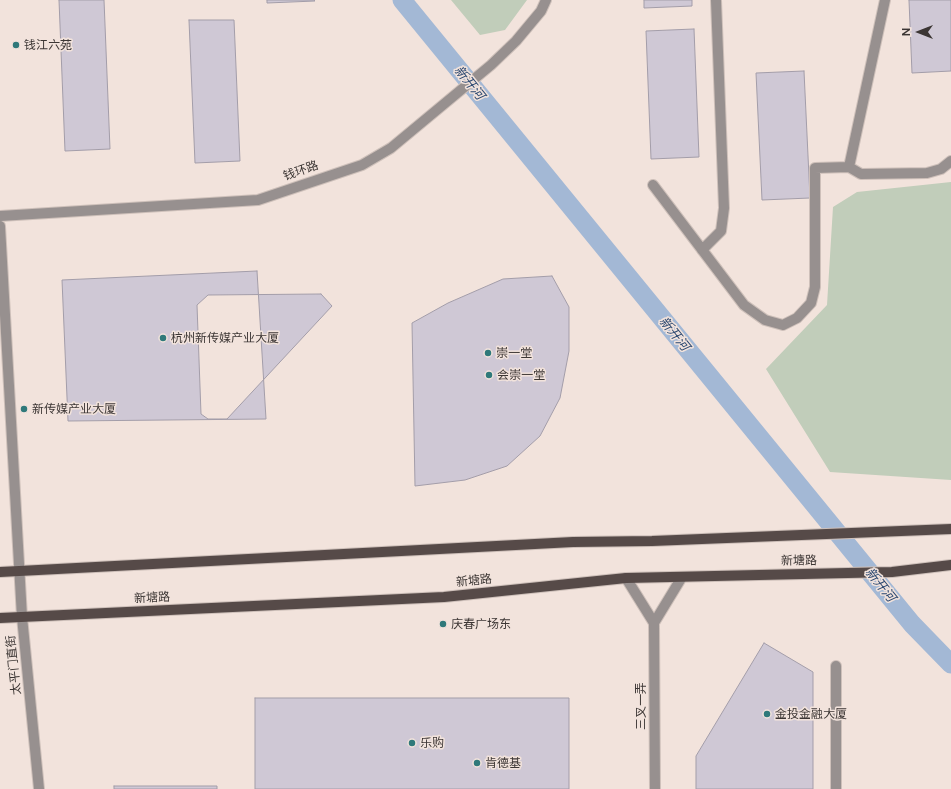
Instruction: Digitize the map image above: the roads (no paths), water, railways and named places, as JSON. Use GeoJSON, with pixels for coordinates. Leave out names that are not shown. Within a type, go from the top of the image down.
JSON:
{"type":"FeatureCollection","features":[{"type":"Feature","properties":{"kind":"main road"},"geometry":{"type":"LineString","coordinates":[[0,572],[572,542],[652,541],[951,529]]}},
{"type":"Feature","properties":{"kind":"main road","name":"新塘路"},"geometry":{"type":"LineString","coordinates":[[0,618],[444,597],[626,578],[892,572],[951,565]]}},
{"type":"Feature","properties":{"kind":"street","name":"钱环路"},"geometry":{"type":"LineString","coordinates":[[0,216],[258,200],[362,165],[391,148],[491,65],[516,41],[541,11],[546,0]]}},
{"type":"Feature","properties":{"kind":"street"},"geometry":{"type":"LineString","coordinates":[[702,250],[721,231],[724,208],[716,0]]}},
{"type":"Feature","properties":{"kind":"street"},"geometry":{"type":"LineString","coordinates":[[848,167],[885,0]]}},
{"type":"Feature","properties":{"kind":"street"},"geometry":{"type":"LineString","coordinates":[[653,185],[744,305],[765,320],[783,325],[797,318],[812,303],[816,287],[814,168],[848,167],[861,174],[928,173],[941,169],[951,161]]}},
{"type":"Feature","properties":{"kind":"street","name":"太平门直街"},"geometry":{"type":"LineString","coordinates":[[0,226],[22,617],[39,789]]}},
{"type":"Feature","properties":{"kind":"street"},"geometry":{"type":"LineString","coordinates":[[626,578],[654,623],[682,577]]}},
{"type":"Feature","properties":{"kind":"street","name":"三叉一弄"},"geometry":{"type":"LineString","coordinates":[[654,623],[655,789]]}},
{"type":"Feature","properties":{"kind":"street"},"geometry":{"type":"LineString","coordinates":[[836,666],[836,789]]}},
{"type":"Feature","properties":{"kind":"waterway","name":"新开河"},"geometry":{"type":"LineString","coordinates":[[402,0],[912,624],[951,664]]}},
{"type":"Feature","properties":{"kind":"place","name":"钱江六苑"},"geometry":{"type":"Point","coordinates":[16,45]}},
{"type":"Feature","properties":{"kind":"place","name":"杭州新传媒产业大厦"},"geometry":{"type":"Point","coordinates":[163,338]}},
{"type":"Feature","properties":{"kind":"place","name":"崇一堂"},"geometry":{"type":"Point","coordinates":[488,353]}},
{"type":"Feature","properties":{"kind":"place","name":"会崇一堂"},"geometry":{"type":"Point","coordinates":[489,375]}},
{"type":"Feature","properties":{"kind":"place","name":"新传媒产业大厦"},"geometry":{"type":"Point","coordinates":[24,409]}},
{"type":"Feature","properties":{"kind":"place","name":"庆春广场东"},"geometry":{"type":"Point","coordinates":[443,624]}},
{"type":"Feature","properties":{"kind":"place","name":"金投金融大厦"},"geometry":{"type":"Point","coordinates":[767,714]}},
{"type":"Feature","properties":{"kind":"place","name":"乐购"},"geometry":{"type":"Point","coordinates":[412,743]}},
{"type":"Feature","properties":{"kind":"place","name":"肯德基"},"geometry":{"type":"Point","coordinates":[477,763]}}]}
